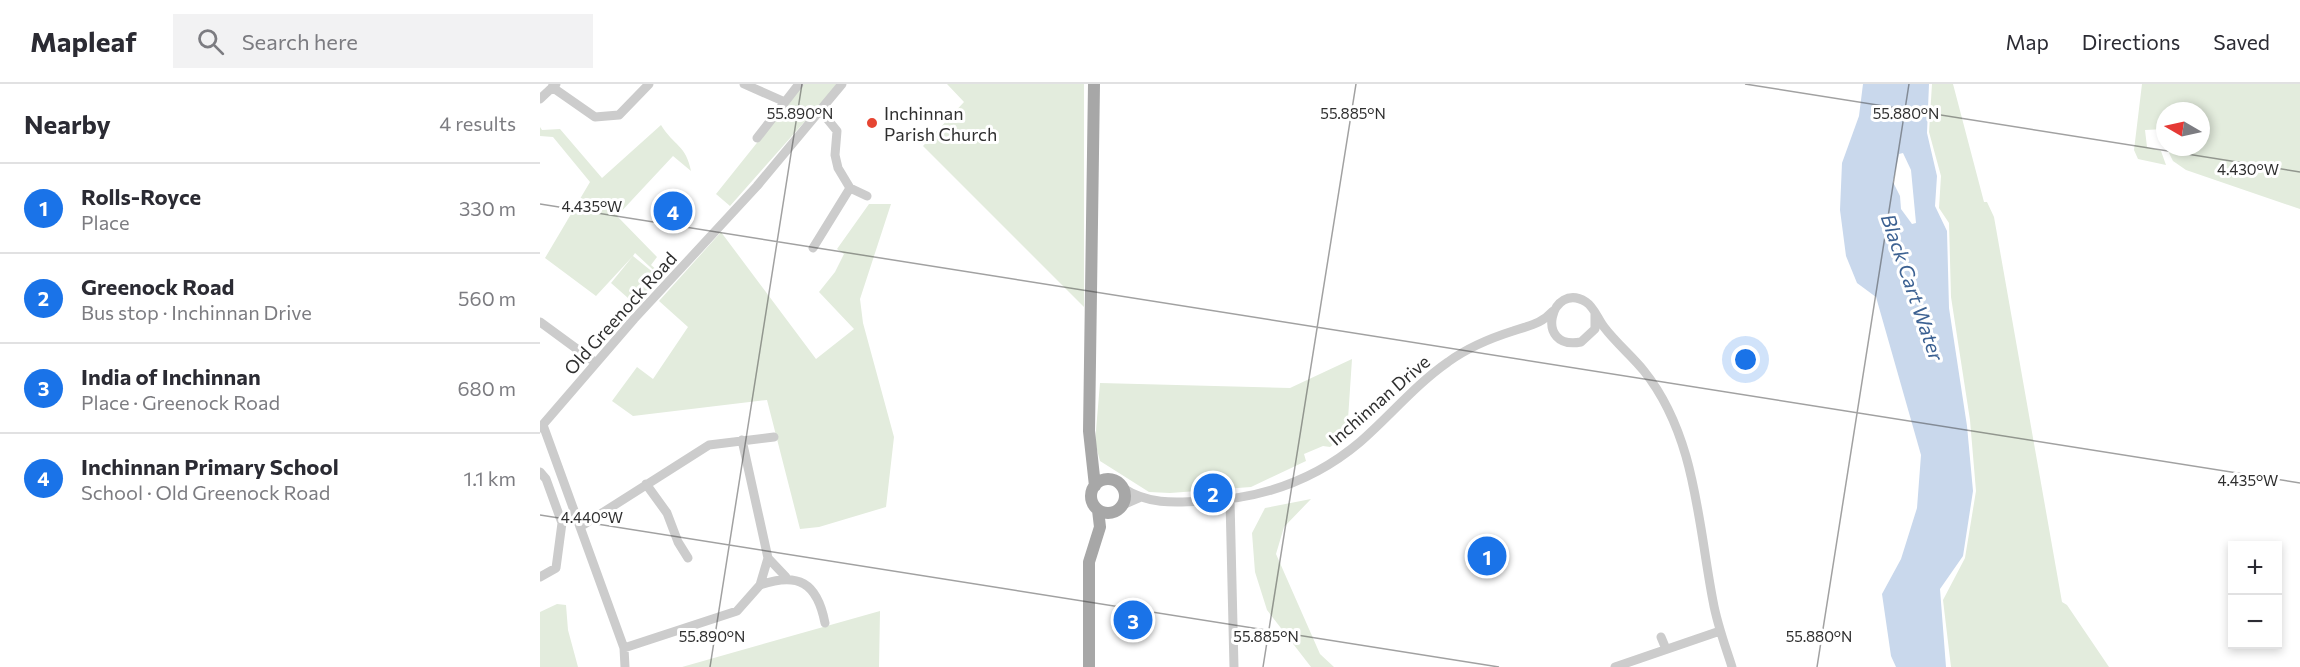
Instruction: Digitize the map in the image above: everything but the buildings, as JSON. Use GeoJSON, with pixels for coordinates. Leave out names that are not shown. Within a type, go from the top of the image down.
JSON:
{"type":"FeatureCollection","features":[{"type":"Feature","properties":{"kind":"main road"},"geometry":{"type":"LineString","coordinates":[[1089,667],[1089,562],[1100,527],[1098,510],[1091,498],[1095,486],[1089,431],[1094,84]]}},
{"type":"Feature","properties":{"kind":"main road"},"geometry":{"type":"LineString","coordinates":[[1094,464],[1108,479],[1115,481],[1123,488],[1125,496],[1118,509],[1100,527]]}},
{"type":"Feature","properties":{"kind":"main road"},"geometry":{"type":"LineString","coordinates":[[1095,486],[1108,479]]}},
{"type":"Feature","properties":{"kind":"main road"},"geometry":{"type":"LineString","coordinates":[[1098,510],[1107,513],[1118,509]]}},
{"type":"Feature","properties":{"kind":"street"},"geometry":{"type":"LineString","coordinates":[[540,99],[554,86],[595,117],[619,116],[649,84]]}},
{"type":"Feature","properties":{"kind":"street"},"geometry":{"type":"LineString","coordinates":[[744,84],[785,102]]}},
{"type":"Feature","properties":{"kind":"street"},"geometry":{"type":"LineString","coordinates":[[757,138],[799,84]]}},
{"type":"Feature","properties":{"kind":"street","name":"Old Greenock Road"},"geometry":{"type":"LineString","coordinates":[[542,427],[596,363],[758,186],[842,84]]}},
{"type":"Feature","properties":{"kind":"street"},"geometry":{"type":"LineString","coordinates":[[819,110],[837,131],[835,162],[850,188],[867,196]]}},
{"type":"Feature","properties":{"kind":"street"},"geometry":{"type":"LineString","coordinates":[[813,248],[850,188]]}},
{"type":"Feature","properties":{"kind":"street"},"geometry":{"type":"LineString","coordinates":[[1612,336],[1591,336],[1574,344],[1560,339],[1551,326],[1553,311],[1564,300],[1571,298],[1586,302],[1612,336],[1647,374],[1665,405],[1682,442],[1695,491],[1720,631],[1732,667]]}},
{"type":"Feature","properties":{"kind":"street","name":"Inchinnan Drive"},"geometry":{"type":"LineString","coordinates":[[1123,488],[1139,498],[1173,502],[1230,500],[1283,487],[1324,467],[1360,442],[1421,382],[1449,361],[1479,344],[1515,330],[1533,327],[1553,311]]}},
{"type":"Feature","properties":{"kind":"street"},"geometry":{"type":"LineString","coordinates":[[1591,336],[1595,329],[1595,314]]}},
{"type":"Feature","properties":{"kind":"street"},"geometry":{"type":"LineString","coordinates":[[540,322],[596,363]]}},
{"type":"Feature","properties":{"kind":"street"},"geometry":{"type":"LineString","coordinates":[[1533,327],[1554,333]]}},
{"type":"Feature","properties":{"kind":"street"},"geometry":{"type":"LineString","coordinates":[[542,427],[564,481],[624,648],[625,667]]}},
{"type":"Feature","properties":{"kind":"street"},"geometry":{"type":"LineString","coordinates":[[580,527],[709,445],[774,437]]}},
{"type":"Feature","properties":{"kind":"street"},"geometry":{"type":"LineString","coordinates":[[624,648],[737,611],[760,585],[768,558],[742,440]]}},
{"type":"Feature","properties":{"kind":"street"},"geometry":{"type":"LineString","coordinates":[[540,472],[549,487],[562,523],[556,568],[540,577]]}},
{"type":"Feature","properties":{"kind":"street"},"geometry":{"type":"LineString","coordinates":[[549,487],[564,481]]}},
{"type":"Feature","properties":{"kind":"street"},"geometry":{"type":"LineString","coordinates":[[646,484],[667,513],[678,542],[688,558]]}},
{"type":"Feature","properties":{"kind":"street"},"geometry":{"type":"LineString","coordinates":[[1118,509],[1139,498]]}},
{"type":"Feature","properties":{"kind":"street"},"geometry":{"type":"LineString","coordinates":[[1230,500],[1234,667]]}},
{"type":"Feature","properties":{"kind":"street"},"geometry":{"type":"LineString","coordinates":[[560,513],[573,508]]}},
{"type":"Feature","properties":{"kind":"street"},"geometry":{"type":"LineString","coordinates":[[768,558],[786,577],[811,589],[822,607],[825,623]]}},
{"type":"Feature","properties":{"kind":"street"},"geometry":{"type":"LineString","coordinates":[[760,585],[786,577]]}},
{"type":"Feature","properties":{"kind":"street"},"geometry":{"type":"LineString","coordinates":[[1615,667],[1720,631]]}},
{"type":"Feature","properties":{"kind":"street"},"geometry":{"type":"LineString","coordinates":[[1661,637],[1666,649]]}},
{"type":"Feature","properties":{"kind":"green space"},"geometry":{"type":"Polygon","coordinates":[[[804,84],[838,84],[730,206],[716,194],[804,84]]]}},
{"type":"Feature","properties":{"kind":"green space"},"geometry":{"type":"Polygon","coordinates":[[[947,84],[1084,84],[1084,307],[923,146],[964,102],[947,84]]]}},
{"type":"Feature","properties":{"kind":"green space"},"geometry":{"type":"Polygon","coordinates":[[[1932,84],[1953,84],[1984,202],[1987,202],[1994,217],[2062,602],[2067,605],[2109,667],[1951,667],[1943,600],[1965,558],[1976,491],[1970,420],[1951,297],[1949,223],[1939,208],[1941,176],[1929,132],[1932,84]]]}},
{"type":"Feature","properties":{"kind":"green space"},"geometry":{"type":"Polygon","coordinates":[[[2142,84],[2300,84],[2300,209],[2186,170],[2173,161],[2170,156],[2210,156],[2210,102],[2156,102],[2156,129],[2145,130],[2147,147],[2156,150],[2156,156],[2163,156],[2166,165],[2138,159],[2134,150],[2142,84]]]}},
{"type":"Feature","properties":{"kind":"green space"},"geometry":{"type":"Polygon","coordinates":[[[661,125],[683,151],[691,171],[673,156],[617,216],[657,257],[651,265],[665,277],[663,279],[635,253],[596,296],[545,258],[590,182],[553,137],[540,136],[540,127],[542,130],[560,129],[602,178],[661,125]]]}},
{"type":"Feature","properties":{"kind":"green space"},"geometry":{"type":"Polygon","coordinates":[[[869,204],[891,204],[860,299],[863,323],[894,437],[886,507],[819,527],[800,529],[767,400],[633,416],[612,401],[637,367],[653,379],[688,327],[659,301],[721,232],[816,359],[854,329],[819,292],[835,272],[844,254],[837,249],[869,204]]]}},
{"type":"Feature","properties":{"kind":"green space"},"geometry":{"type":"Polygon","coordinates":[[[633,256],[660,278],[637,306],[611,283],[633,256]]]}},
{"type":"Feature","properties":{"kind":"green space"},"geometry":{"type":"Polygon","coordinates":[[[1352,359],[1347,434],[1330,447],[1323,446],[1304,454],[1306,461],[1251,487],[1170,493],[1149,492],[1100,461],[1095,442],[1100,383],[1290,388],[1352,359]]]}},
{"type":"Feature","properties":{"kind":"green space"},"geometry":{"type":"Polygon","coordinates":[[[1311,499],[1284,527],[1276,554],[1320,654],[1334,667],[1311,667],[1267,610],[1255,572],[1252,533],[1265,508],[1311,499]]]}},
{"type":"Feature","properties":{"kind":"green space"},"geometry":{"type":"Polygon","coordinates":[[[557,604],[566,605],[568,630],[578,667],[540,667],[540,612],[557,604]]]}},
{"type":"Feature","properties":{"kind":"green space"},"geometry":{"type":"Polygon","coordinates":[[[880,611],[879,667],[682,667],[880,611]]]}},
{"type":"Feature","properties":{"kind":"water","name":"Black Cart Water"},"geometry":{"type":"Polygon","coordinates":[[[1863,84],[1929,84],[1927,133],[1937,176],[1935,206],[1947,231],[1949,308],[1967,426],[1973,491],[1963,556],[1940,589],[1946,667],[1896,667],[1891,656],[1882,594],[1901,559],[1917,508],[1921,455],[1876,297],[1857,283],[1846,256],[1840,210],[1842,163],[1859,116],[1863,84]],[[1903,153],[1899,154],[1893,182],[1900,196],[1901,209],[1912,224],[1916,223],[1911,170],[1903,153]]]}},
{"type":"Feature","properties":{"kind":"place","name":"Inchinnan Parish Church"},"geometry":{"type":"Point","coordinates":[872,123]}},
{"type":"Feature","properties":{"kind":"place","name":"Inchinnan Primary School"},"geometry":{"type":"Point","coordinates":[673,211]}},
{"type":"Feature","properties":{"kind":"place","name":"Greenock Road"},"geometry":{"type":"Point","coordinates":[1213,493]}},
{"type":"Feature","properties":{"kind":"place","name":"Rolls-Royce"},"geometry":{"type":"Point","coordinates":[1487,556]}},
{"type":"Feature","properties":{"kind":"place","name":"India of Inchinnan"},"geometry":{"type":"Point","coordinates":[1133,620]}}]}
